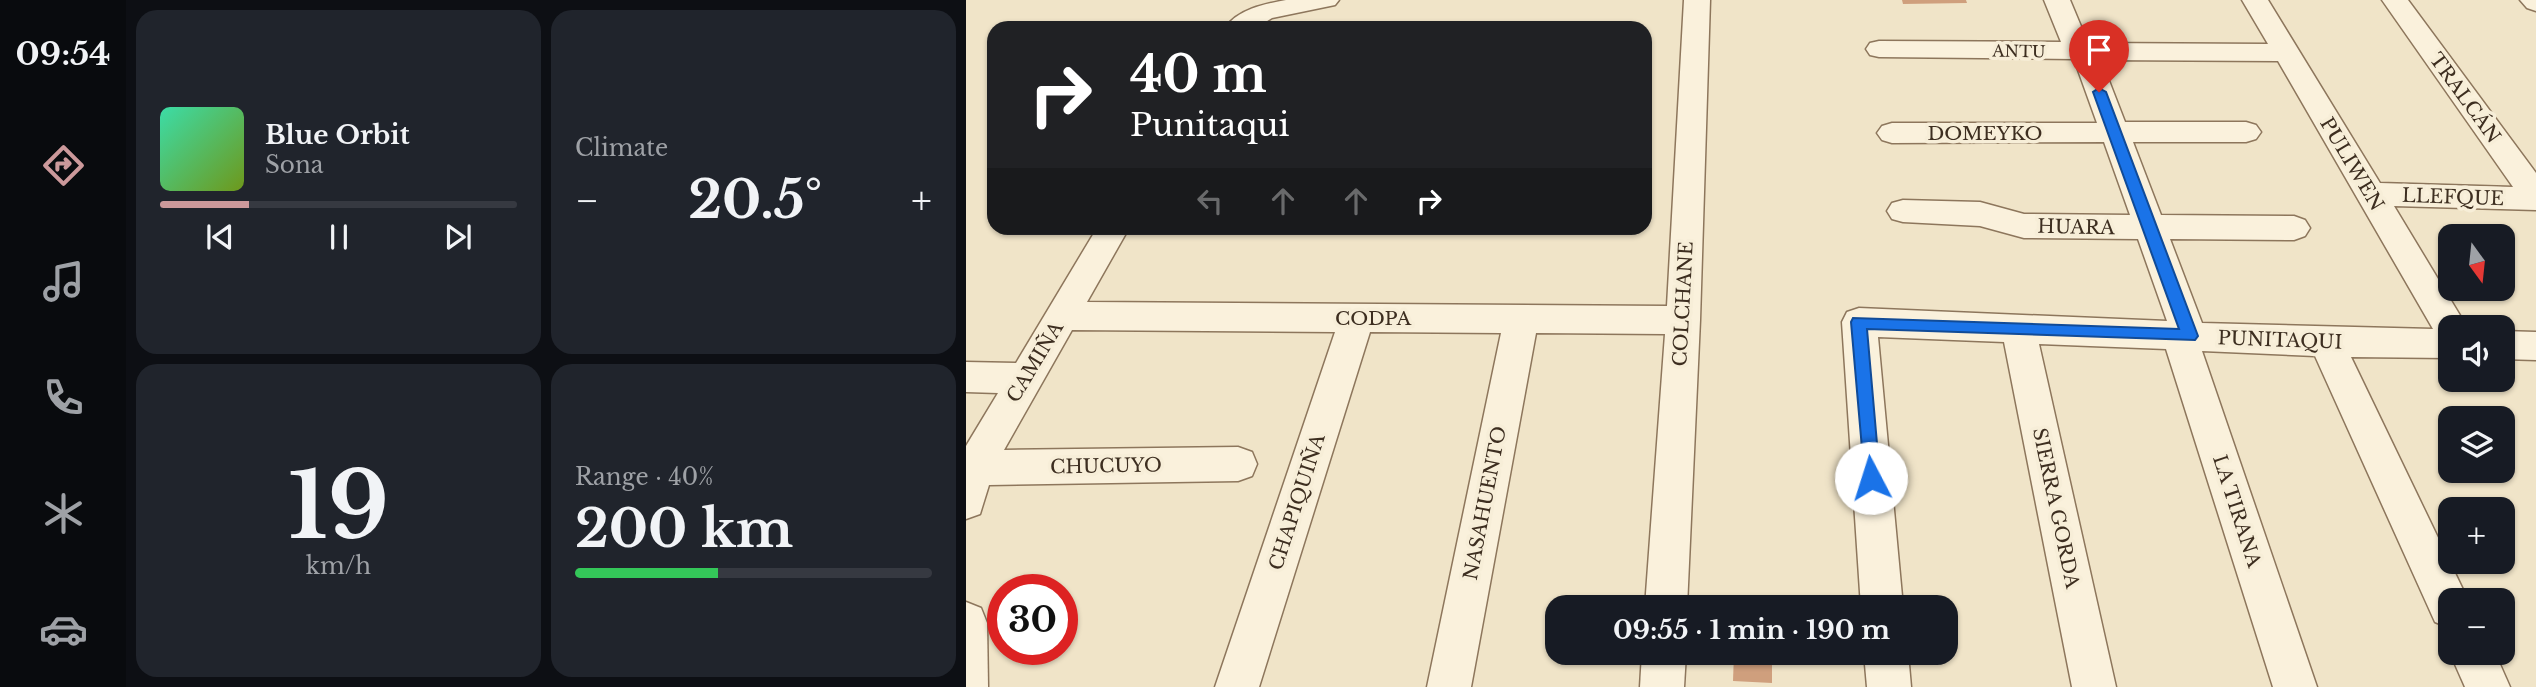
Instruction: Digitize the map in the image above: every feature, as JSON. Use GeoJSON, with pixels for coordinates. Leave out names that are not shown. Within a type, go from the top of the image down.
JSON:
{"type":"FeatureCollection","features":[{"type":"Feature","properties":{"kind":"street"},"geometry":{"type":"LineString","coordinates":[[1249,21],[1264,12],[1326,0]]}},
{"type":"Feature","properties":{"kind":"street","name":"COLCHANE"},"geometry":{"type":"LineString","coordinates":[[1668,595],[1697,0]]}},
{"type":"Feature","properties":{"kind":"street","name":"LA TIRANA"},"geometry":{"type":"LineString","coordinates":[[2057,0],[2114,132],[2150,228],[2295,687]]}},
{"type":"Feature","properties":{"kind":"street","name":"PULIWEN"},"geometry":{"type":"LineString","coordinates":[[2255,0],[2443,315]]}},
{"type":"Feature","properties":{"kind":"street","name":"TRALCÁN"},"geometry":{"type":"LineString","coordinates":[[2395,0],[2536,197]]}},
{"type":"Feature","properties":{"kind":"street","name":"ANTU"},"geometry":{"type":"LineString","coordinates":[[1880,49],[2285,53]]}},
{"type":"Feature","properties":{"kind":"street","name":"DOMEYKO"},"geometry":{"type":"LineString","coordinates":[[1892,133],[2246,132]]}},
{"type":"Feature","properties":{"kind":"street","name":"LLEFQUE"},"geometry":{"type":"LineString","coordinates":[[2371,194],[2536,197]]}},
{"type":"Feature","properties":{"kind":"street","name":"HUARA"},"geometry":{"type":"LineString","coordinates":[[1903,211],[1980,214],[2024,226],[2294,228]]}},
{"type":"Feature","properties":{"kind":"street","name":"CAMIÑA"},"geometry":{"type":"LineString","coordinates":[[970,484],[1024,378],[1109,235]]}},
{"type":"Feature","properties":{"kind":"street","name":"CODPA"},"geometry":{"type":"LineString","coordinates":[[1062,316],[1683,320]]}},
{"type":"Feature","properties":{"kind":"street","name":"CHAPIQUIÑA"},"geometry":{"type":"LineString","coordinates":[[1237,687],[1357,318]]}},
{"type":"Feature","properties":{"kind":"street","name":"NASAHUENTO"},"geometry":{"type":"LineString","coordinates":[[1449,687],[1521,319]]}},
{"type":"Feature","properties":{"kind":"street","name":"PUNITAQUI"},"geometry":{"type":"LineString","coordinates":[[1881,595],[1858,322],[2326,342],[2438,344]]}},
{"type":"Feature","properties":{"kind":"street","name":"SIERRA GORDA"},"geometry":{"type":"LineString","coordinates":[[2018,328],[2094,687]]}},
{"type":"Feature","properties":{"kind":"street"},"geometry":{"type":"LineString","coordinates":[[2326,342],[2441,588]]}},
{"type":"Feature","properties":{"kind":"street"},"geometry":{"type":"LineString","coordinates":[[2515,345],[2536,346]]}},
{"type":"Feature","properties":{"kind":"street"},"geometry":{"type":"LineString","coordinates":[[966,377],[1024,378]]}},
{"type":"Feature","properties":{"kind":"street","name":"CHUCUYO"},"geometry":{"type":"LineString","coordinates":[[970,484],[1238,464]]}},
{"type":"Feature","properties":{"kind":"street"},"geometry":{"type":"LineString","coordinates":[[966,623],[967,687]]}},
{"type":"Feature","properties":{"kind":"street"},"geometry":{"type":"LineString","coordinates":[[1662,687],[1663,665]]}},
{"type":"Feature","properties":{"kind":"street"},"geometry":{"type":"LineString","coordinates":[[1887,665],[1889,687]]}},
{"type":"Feature","properties":{"kind":"street"},"geometry":{"type":"LineString","coordinates":[[2478,665],[2488,687]]}},
{"type":"Feature","properties":{"kind":"building"},"geometry":{"type":"Polygon","coordinates":[[[1902,0],[1966,0],[1967,3],[1903,4],[1902,0]]]}},
{"type":"Feature","properties":{"kind":"building"},"geometry":{"type":"Polygon","coordinates":[[[1734,665],[1772,665],[1772,683],[1733,681],[1734,665]]]}},
{"type":"Feature","properties":{"kind":"route"},"geometry":{"type":"LineString","coordinates":[[1871,478],[1858,322],[2190,336],[2099,92]]}}]}
